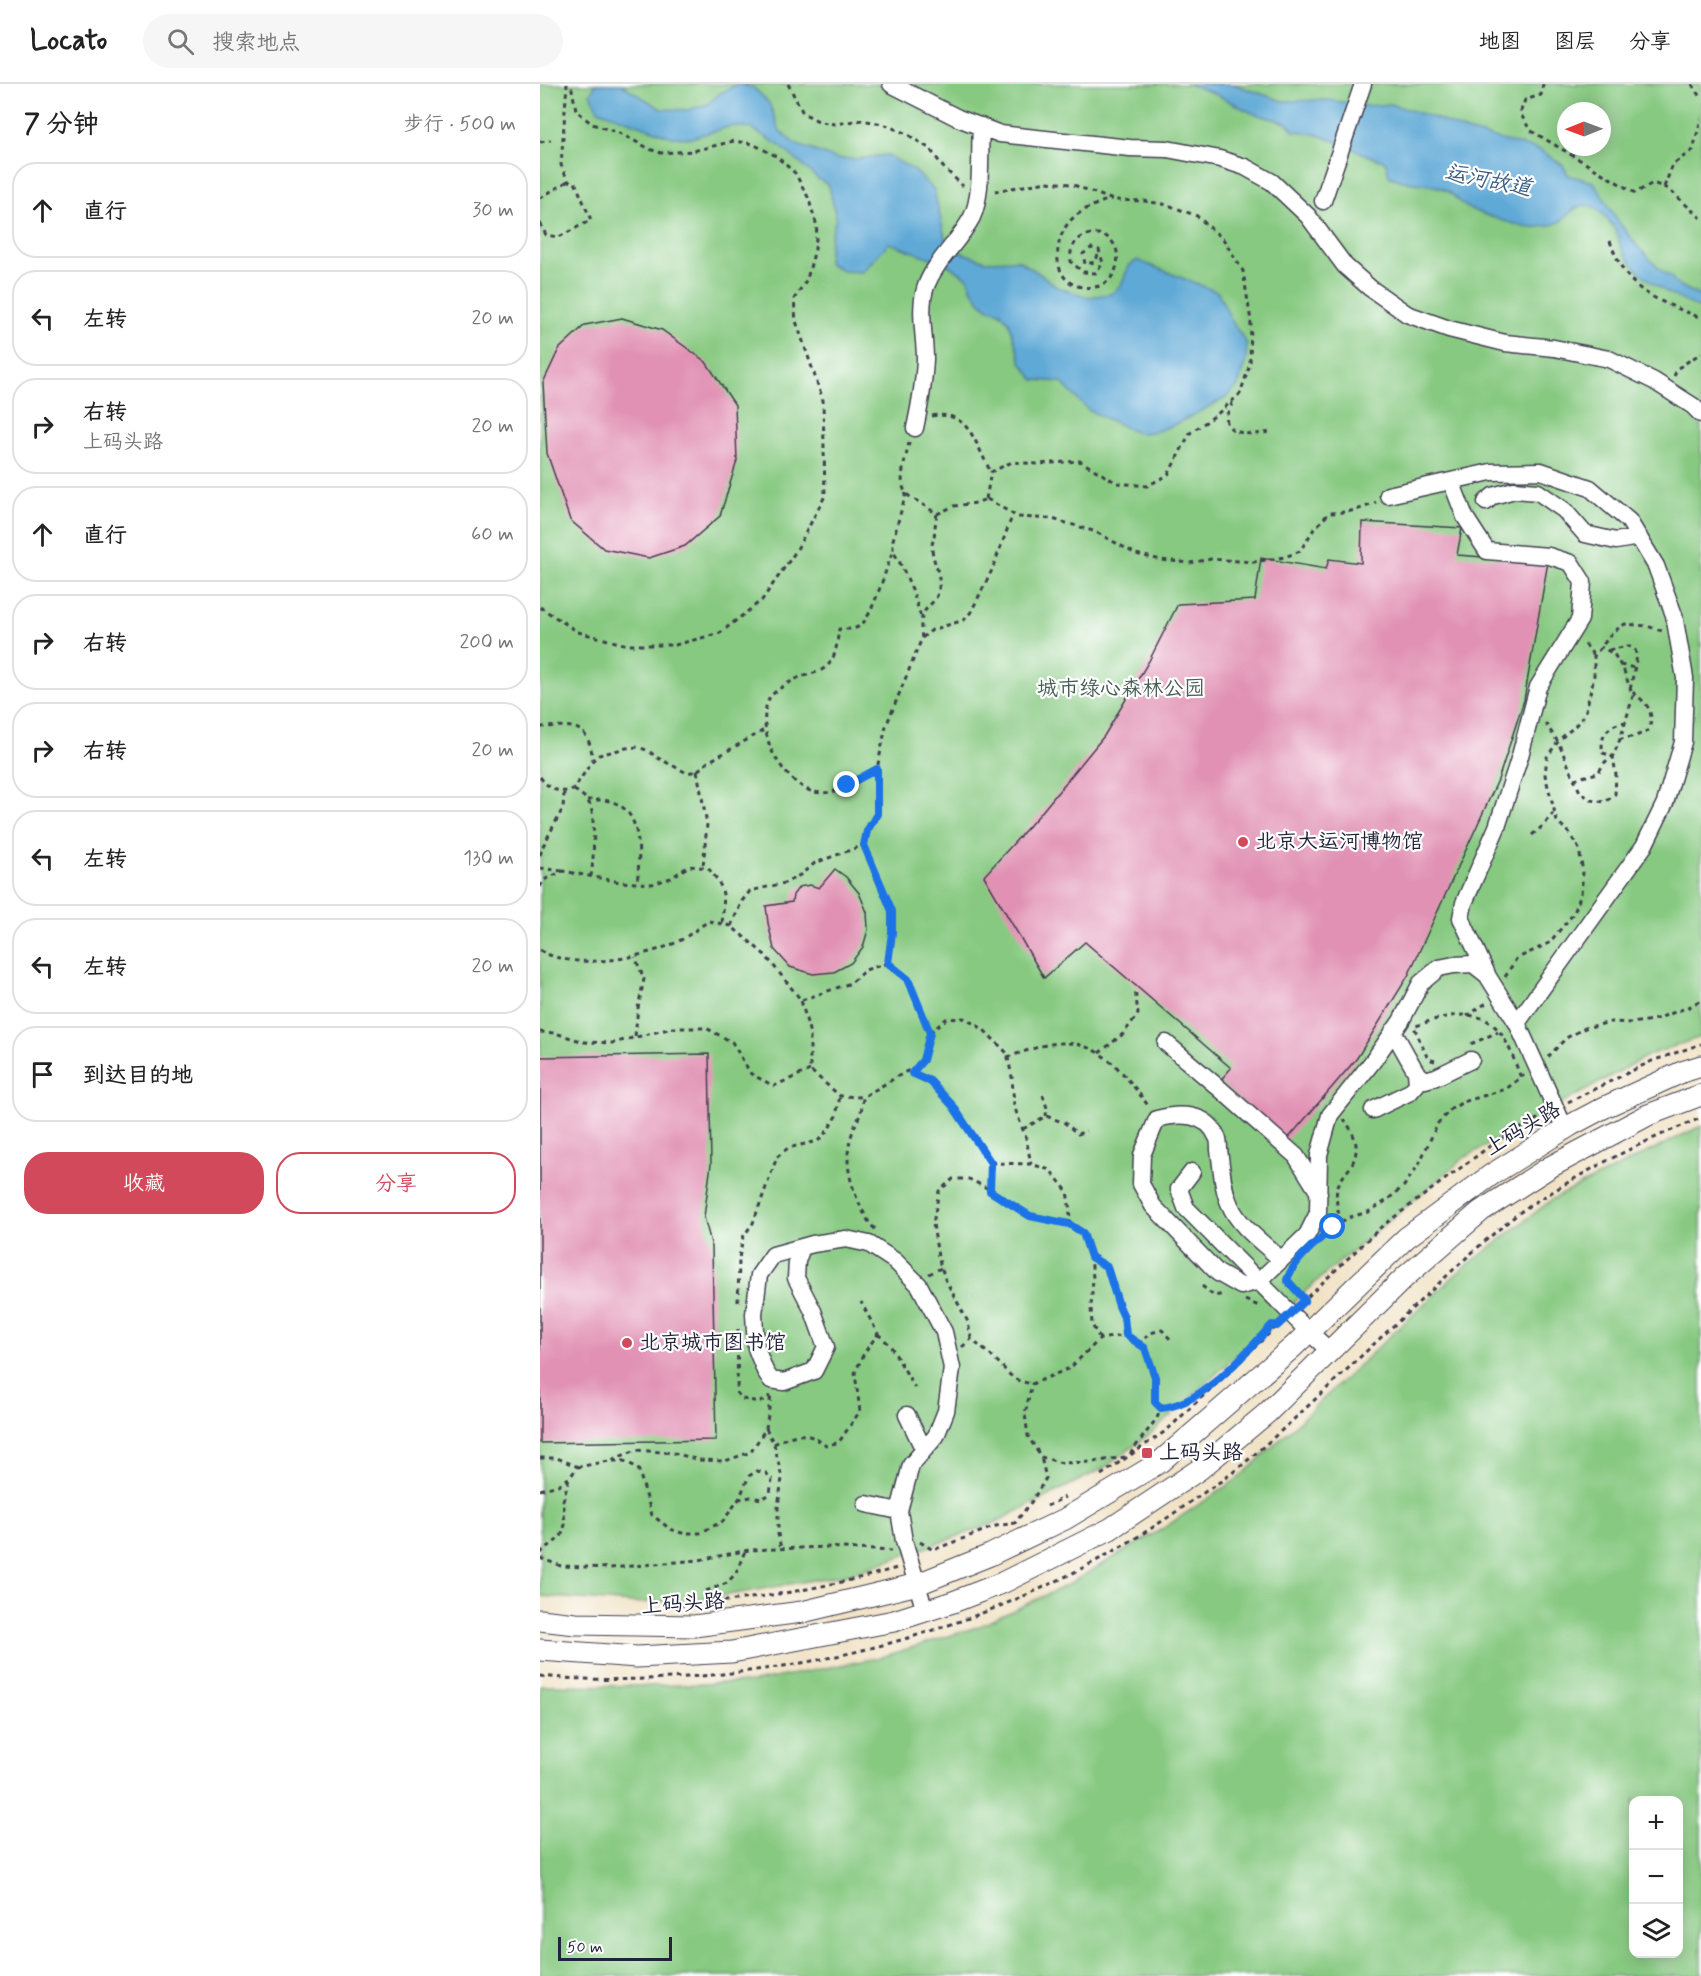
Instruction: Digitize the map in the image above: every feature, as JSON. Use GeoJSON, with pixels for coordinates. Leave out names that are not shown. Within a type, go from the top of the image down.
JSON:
{"type":"FeatureCollection","features":[{"type":"Feature","properties":{"kind":"main road","name":"上码头路"},"geometry":{"type":"LineString","coordinates":[[540,1620],[576,1624],[694,1626],[802,1612],[915,1574],[990,1555],[1065,1519],[1160,1462],[1309,1332],[1406,1238],[1491,1175],[1605,1107],[1682,1072],[1701,1066]]}},
{"type":"Feature","properties":{"kind":"main road"},"geometry":{"type":"LineString","coordinates":[[540,1650],[637,1657],[732,1652],[894,1621],[1002,1583],[1110,1529],[1200,1469],[1268,1413],[1405,1277],[1481,1211],[1550,1167],[1638,1120],[1701,1095]]}},
{"type":"Feature","properties":{"kind":"street"},"geometry":{"type":"LineString","coordinates":[[891,84],[958,118],[1000,134],[1130,148],[1167,149],[1220,159],[1245,167],[1272,182],[1308,216],[1344,266],[1407,314],[1449,329],[1505,343],[1554,348],[1609,360],[1667,389],[1701,414]]}},
{"type":"Feature","properties":{"kind":"street"},"geometry":{"type":"LineString","coordinates":[[1324,197],[1363,85]]}},
{"type":"Feature","properties":{"kind":"street"},"geometry":{"type":"LineString","coordinates":[[915,428],[922,395],[925,361],[923,314],[926,288],[939,262],[973,216],[978,191],[981,126]]}},
{"type":"Feature","properties":{"kind":"street"},"geometry":{"type":"LineString","coordinates":[[1388,495],[1491,472],[1541,471],[1590,488],[1629,520],[1656,566],[1674,615],[1685,678],[1683,742],[1665,803],[1644,846],[1517,1023]]}},
{"type":"Feature","properties":{"kind":"street"},"geometry":{"type":"LineString","coordinates":[[1451,481],[1465,517],[1487,550],[1549,556],[1571,563],[1583,582],[1580,618],[1538,687],[1520,756],[1497,827],[1464,903],[1461,918],[1487,975],[1517,1023],[1565,1129]]}},
{"type":"Feature","properties":{"kind":"street"},"geometry":{"type":"LineString","coordinates":[[1486,502],[1493,496],[1514,490],[1538,492],[1564,510],[1585,534],[1616,541],[1639,537]]}},
{"type":"Feature","properties":{"kind":"street"},"geometry":{"type":"LineString","coordinates":[[1286,1265],[1247,1230],[1231,1207],[1224,1186],[1218,1137],[1206,1121],[1191,1115],[1172,1115],[1157,1119],[1142,1155],[1142,1184],[1153,1206],[1218,1273],[1241,1286],[1259,1281],[1286,1265],[1307,1235],[1318,1213],[1319,1155],[1330,1115],[1373,1061],[1421,983],[1439,968],[1454,965],[1473,964],[1487,975]]}},
{"type":"Feature","properties":{"kind":"street"},"geometry":{"type":"LineString","coordinates":[[1393,1031],[1416,1072],[1425,1080],[1436,1077],[1469,1053]]}},
{"type":"Feature","properties":{"kind":"street"},"geometry":{"type":"LineString","coordinates":[[1166,1043],[1296,1156],[1319,1194]]}},
{"type":"Feature","properties":{"kind":"street"},"geometry":{"type":"LineString","coordinates":[[1373,1110],[1410,1092],[1417,1084],[1416,1072]]}},
{"type":"Feature","properties":{"kind":"street"},"geometry":{"type":"LineString","coordinates":[[1192,1172],[1179,1189],[1186,1208],[1331,1352]]}},
{"type":"Feature","properties":{"kind":"street"},"geometry":{"type":"LineString","coordinates":[[802,1247],[797,1261],[796,1278],[813,1311],[826,1347],[814,1371],[784,1382],[771,1380],[756,1348],[754,1314],[759,1275],[773,1255],[802,1247],[846,1239],[868,1244],[895,1261],[919,1285],[944,1332],[952,1368],[946,1411],[936,1436],[911,1465],[899,1511],[904,1541],[925,1611]]}},
{"type":"Feature","properties":{"kind":"street"},"geometry":{"type":"LineString","coordinates":[[907,1415],[924,1450]]}},
{"type":"Feature","properties":{"kind":"street"},"geometry":{"type":"LineString","coordinates":[[866,1504],[899,1511]]}},
{"type":"Feature","properties":{"kind":"path"},"geometry":{"type":"LineString","coordinates":[[567,84],[561,165],[568,181]]}},
{"type":"Feature","properties":{"kind":"path"},"geometry":{"type":"LineString","coordinates":[[540,607],[578,632],[627,645],[675,645],[720,633],[762,600],[796,551],[825,496],[823,400],[796,321],[794,298],[807,279],[815,249],[817,226],[808,197],[795,173],[776,156],[753,144],[734,141],[693,151],[661,153],[651,150],[619,133],[592,124],[576,110],[571,84]]}},
{"type":"Feature","properties":{"kind":"path"},"geometry":{"type":"LineString","coordinates":[[788,84],[803,113],[820,122],[835,124],[862,120],[883,123],[907,134],[930,149],[943,167],[969,192],[991,191],[1047,182],[1071,184],[1109,199],[1168,205],[1197,216],[1223,239],[1243,271],[1251,321],[1250,364],[1240,394],[1190,434],[1168,475],[1147,486],[1117,483],[1080,461],[1037,464],[1012,462],[992,472]]}},
{"type":"Feature","properties":{"kind":"path"},"geometry":{"type":"LineString","coordinates":[[1543,84],[1541,95],[1525,100],[1520,113],[1530,130],[1635,193],[1653,183],[1668,189],[1701,218]]}},
{"type":"Feature","properties":{"kind":"path"},"geometry":{"type":"LineString","coordinates":[[1692,84],[1701,99]]}},
{"type":"Feature","properties":{"kind":"path"},"geometry":{"type":"LineString","coordinates":[[1664,187],[1673,164],[1693,150],[1701,119]]}},
{"type":"Feature","properties":{"kind":"path"},"geometry":{"type":"LineString","coordinates":[[540,142],[551,140]]}},
{"type":"Feature","properties":{"kind":"path"},"geometry":{"type":"LineString","coordinates":[[540,198],[568,181],[575,182],[591,219],[559,237],[546,235],[540,224]]}},
{"type":"Feature","properties":{"kind":"path"},"geometry":{"type":"LineString","coordinates":[[1098,255],[1095,262],[1085,264],[1083,254],[1091,248],[1100,250],[1104,263],[1096,273],[1083,272],[1071,262],[1072,248],[1081,237],[1094,233],[1107,237],[1117,251],[1118,269],[1107,283],[1092,288],[1077,286],[1065,278],[1057,262],[1058,243],[1069,221],[1088,208],[1109,199]]}},
{"type":"Feature","properties":{"kind":"path"},"geometry":{"type":"LineString","coordinates":[[1610,241],[1619,265],[1638,288],[1647,295],[1701,318]]}},
{"type":"Feature","properties":{"kind":"path"},"geometry":{"type":"LineString","coordinates":[[1667,389],[1678,368],[1701,352]]}},
{"type":"Feature","properties":{"kind":"path"},"geometry":{"type":"LineString","coordinates":[[1233,400],[1232,408],[1227,416],[1228,424],[1237,432],[1263,435],[1274,431]]}},
{"type":"Feature","properties":{"kind":"path"},"geometry":{"type":"LineString","coordinates":[[937,514],[920,500],[911,498],[906,493],[903,483],[909,441],[915,428],[923,420],[944,414],[961,421],[980,447],[992,472],[986,499]]}},
{"type":"Feature","properties":{"kind":"path"},"geometry":{"type":"LineString","coordinates":[[877,769],[832,792],[822,794],[808,790],[784,770],[776,759],[768,744],[765,713],[770,697],[797,678],[822,670],[830,664],[836,649],[839,629],[855,629],[861,626],[872,608],[893,551],[893,540],[906,493]]}},
{"type":"Feature","properties":{"kind":"path"},"geometry":{"type":"LineString","coordinates":[[986,499],[1018,518],[1052,519],[1096,532],[1136,554],[1161,560],[1190,563],[1210,559],[1253,562],[1285,557],[1300,551],[1314,529],[1329,513],[1344,513],[1364,508],[1388,495]]}},
{"type":"Feature","properties":{"kind":"path"},"geometry":{"type":"LineString","coordinates":[[937,514],[954,506],[986,499]]}},
{"type":"Feature","properties":{"kind":"path"},"geometry":{"type":"LineString","coordinates":[[922,638],[921,617],[936,597],[939,589],[938,566],[931,546],[937,514]]}},
{"type":"Feature","properties":{"kind":"path"},"geometry":{"type":"LineString","coordinates":[[888,963],[892,911],[864,845],[867,831],[877,814],[877,769],[886,726],[922,638],[932,630],[964,620],[971,612],[992,570],[1012,514]]}},
{"type":"Feature","properties":{"kind":"path"},"geometry":{"type":"LineString","coordinates":[[893,551],[912,589],[921,617]]}},
{"type":"Feature","properties":{"kind":"path"},"geometry":{"type":"LineString","coordinates":[[1594,656],[1613,632],[1625,624],[1647,626],[1677,636]]}},
{"type":"Feature","properties":{"kind":"path"},"geometry":{"type":"LineString","coordinates":[[1467,1016],[1490,1000],[1498,991],[1516,959],[1548,943],[1574,913],[1578,903],[1583,872],[1579,849],[1557,821],[1545,775],[1546,757],[1585,714],[1594,677],[1594,656],[1585,644]]}},
{"type":"Feature","properties":{"kind":"path"},"geometry":{"type":"LineString","coordinates":[[1608,651],[1628,646],[1635,650],[1637,657],[1630,690]]}},
{"type":"Feature","properties":{"kind":"path"},"geometry":{"type":"LineString","coordinates":[[1574,778],[1598,773],[1605,762],[1613,756],[1621,739],[1633,696],[1614,654],[1601,647]]}},
{"type":"Feature","properties":{"kind":"path"},"geometry":{"type":"LineString","coordinates":[[1620,665],[1635,668]]}},
{"type":"Feature","properties":{"kind":"path"},"geometry":{"type":"LineString","coordinates":[[1621,739],[1649,730],[1653,717],[1647,704],[1630,690]]}},
{"type":"Feature","properties":{"kind":"path"},"geometry":{"type":"LineString","coordinates":[[1540,717],[1558,742],[1580,792],[1591,801],[1605,802],[1615,794],[1616,775],[1613,756]]}},
{"type":"Feature","properties":{"kind":"path"},"geometry":{"type":"LineString","coordinates":[[1613,756],[1603,753],[1600,743],[1604,734],[1613,726],[1626,722]]}},
{"type":"Feature","properties":{"kind":"path"},"geometry":{"type":"LineString","coordinates":[[540,727],[561,725],[580,729],[591,746],[593,760]]}},
{"type":"Feature","properties":{"kind":"path"},"geometry":{"type":"LineString","coordinates":[[540,777],[553,789],[564,792],[573,790],[593,760],[599,755],[638,747],[687,773],[697,771],[708,762],[765,729]]}},
{"type":"Feature","properties":{"kind":"path"},"geometry":{"type":"LineString","coordinates":[[697,771],[706,824],[703,867]]}},
{"type":"Feature","properties":{"kind":"path"},"geometry":{"type":"LineString","coordinates":[[573,790],[587,800],[591,806],[593,860],[591,876]]}},
{"type":"Feature","properties":{"kind":"path"},"geometry":{"type":"LineString","coordinates":[[540,855],[563,808],[564,792]]}},
{"type":"Feature","properties":{"kind":"path"},"geometry":{"type":"LineString","coordinates":[[587,800],[604,800],[618,804],[632,816],[639,857],[637,883]]}},
{"type":"Feature","properties":{"kind":"path"},"geometry":{"type":"LineString","coordinates":[[1532,835],[1554,812]]}},
{"type":"Feature","properties":{"kind":"path"},"geometry":{"type":"LineString","coordinates":[[731,926],[742,901],[750,891],[785,883],[815,863],[864,845]]}},
{"type":"Feature","properties":{"kind":"path"},"geometry":{"type":"LineString","coordinates":[[540,868],[652,884],[671,878],[689,866],[708,868],[721,882],[724,899],[722,924]]}},
{"type":"Feature","properties":{"kind":"path"},"geometry":{"type":"LineString","coordinates":[[540,887],[544,880],[563,871]]}},
{"type":"Feature","properties":{"kind":"path"},"geometry":{"type":"LineString","coordinates":[[540,950],[549,956],[578,962],[635,957],[678,941],[710,921],[731,926],[765,955],[801,1000],[810,1034],[810,1070],[840,1096],[863,1097],[907,1071],[930,1081],[953,1106],[991,1163],[990,1191]]}},
{"type":"Feature","properties":{"kind":"path"},"geometry":{"type":"LineString","coordinates":[[635,957],[644,979],[635,1036]]}},
{"type":"Feature","properties":{"kind":"path"},"geometry":{"type":"LineString","coordinates":[[801,1000],[851,983],[865,970],[888,963]]}},
{"type":"Feature","properties":{"kind":"path"},"geometry":{"type":"LineString","coordinates":[[888,963],[908,979],[930,1033]]}},
{"type":"Feature","properties":{"kind":"path"},"geometry":{"type":"LineString","coordinates":[[1099,1053],[1123,1034],[1138,1014],[1135,989]]}},
{"type":"Feature","properties":{"kind":"path"},"geometry":{"type":"LineString","coordinates":[[1325,1234],[1341,1222],[1377,1206],[1404,1186],[1422,1157],[1438,1123],[1451,1109],[1463,1102],[1506,1089],[1537,1068],[1566,1038],[1585,1028],[1611,1022],[1631,1023],[1653,1020],[1689,1007],[1701,1000]]}},
{"type":"Feature","properties":{"kind":"path"},"geometry":{"type":"LineString","coordinates":[[1435,1061],[1428,1059],[1414,1027],[1445,1017],[1474,1015],[1491,1023],[1498,1032],[1506,1043],[1521,1078]]}},
{"type":"Feature","properties":{"kind":"path"},"geometry":{"type":"LineString","coordinates":[[912,1073],[923,1060],[930,1033],[946,1019],[964,1018],[983,1029],[1007,1053],[1012,1077],[1014,1106],[1026,1138],[1031,1164]]}},
{"type":"Feature","properties":{"kind":"path"},"geometry":{"type":"LineString","coordinates":[[540,1032],[555,1032],[584,1042],[613,1042],[672,1028],[706,1028],[732,1042],[751,1074],[774,1086],[810,1070]]}},
{"type":"Feature","properties":{"kind":"path"},"geometry":{"type":"LineString","coordinates":[[1469,1053],[1498,1032]]}},
{"type":"Feature","properties":{"kind":"path"},"geometry":{"type":"LineString","coordinates":[[1007,1057],[1062,1043],[1086,1046],[1108,1059],[1129,1080],[1150,1109]]}},
{"type":"Feature","properties":{"kind":"path","name":"上码头路"},"geometry":{"type":"LineString","coordinates":[[1101,1475],[1167,1430],[1381,1227],[1490,1146],[1556,1109],[1652,1061],[1701,1044]]}},
{"type":"Feature","properties":{"kind":"path"},"geometry":{"type":"LineString","coordinates":[[1043,1095],[1047,1108],[1046,1116]]}},
{"type":"Feature","properties":{"kind":"path"},"geometry":{"type":"LineString","coordinates":[[863,1097],[862,1112],[851,1137],[848,1170],[858,1201],[871,1226],[879,1231]]}},
{"type":"Feature","properties":{"kind":"path"},"geometry":{"type":"LineString","coordinates":[[1334,1110],[1353,1132],[1357,1151],[1336,1191],[1341,1222]]}},
{"type":"Feature","properties":{"kind":"path"},"geometry":{"type":"LineString","coordinates":[[1023,1129],[1046,1116],[1065,1123],[1078,1134],[1086,1131]]}},
{"type":"Feature","properties":{"kind":"path"},"geometry":{"type":"LineString","coordinates":[[991,1163],[1031,1164],[1050,1170],[1067,1191],[1070,1210],[1069,1224]]}},
{"type":"Feature","properties":{"kind":"path"},"geometry":{"type":"LineString","coordinates":[[1100,1339],[1092,1325],[1091,1257],[1083,1233],[1069,1224],[1030,1216],[969,1179],[953,1179],[939,1191],[933,1224],[938,1257],[945,1279],[968,1322],[971,1339],[1010,1375],[1019,1381],[1032,1384],[1070,1368],[1100,1339],[1126,1335]]}},
{"type":"Feature","properties":{"kind":"path"},"geometry":{"type":"LineString","coordinates":[[1091,1257],[1107,1267],[1124,1317],[1126,1335],[1145,1348],[1155,1377],[1155,1402],[1161,1408],[1173,1407],[1211,1385],[1272,1325],[1277,1326]]}},
{"type":"Feature","properties":{"kind":"path"},"geometry":{"type":"LineString","coordinates":[[1286,1265],[1287,1280],[1305,1300]]}},
{"type":"Feature","properties":{"kind":"path"},"geometry":{"type":"LineString","coordinates":[[924,1276],[941,1268]]}},
{"type":"Feature","properties":{"kind":"path"},"geometry":{"type":"LineString","coordinates":[[861,1302],[878,1334],[890,1345],[915,1388]]}},
{"type":"Feature","properties":{"kind":"path"},"geometry":{"type":"LineString","coordinates":[[1139,1345],[1150,1333],[1162,1330],[1171,1340]]}},
{"type":"Feature","properties":{"kind":"path"},"geometry":{"type":"LineString","coordinates":[[774,1444],[798,1434],[816,1437],[826,1446],[839,1442],[860,1411],[855,1373],[864,1353],[878,1334]]}},
{"type":"Feature","properties":{"kind":"path"},"geometry":{"type":"LineString","coordinates":[[962,1356],[962,1346],[971,1339]]}},
{"type":"Feature","properties":{"kind":"path"},"geometry":{"type":"LineString","coordinates":[[609,1461],[636,1450],[674,1453],[699,1460],[725,1461],[752,1452],[766,1428],[774,1381]]}},
{"type":"Feature","properties":{"kind":"path"},"geometry":{"type":"LineString","coordinates":[[920,1541],[933,1550],[996,1526],[1015,1522],[1032,1501],[1046,1478],[1041,1457],[1028,1436],[1026,1414],[1032,1384]]}},
{"type":"Feature","properties":{"kind":"path"},"geometry":{"type":"LineString","coordinates":[[1041,1457],[1062,1463],[1093,1462],[1129,1456],[1157,1418],[1161,1408]]}},
{"type":"Feature","properties":{"kind":"path"},"geometry":{"type":"LineString","coordinates":[[766,1428],[774,1444],[782,1478],[778,1507],[778,1534],[782,1550]]}},
{"type":"Feature","properties":{"kind":"path"},"geometry":{"type":"LineString","coordinates":[[540,1458],[557,1458],[578,1467],[609,1461],[624,1461],[638,1468],[652,1515],[670,1528],[682,1533],[700,1533],[723,1521],[739,1499],[749,1476],[757,1471],[766,1473],[772,1479],[770,1494],[762,1499],[751,1497],[739,1499]]}},
{"type":"Feature","properties":{"kind":"path"},"geometry":{"type":"LineString","coordinates":[[540,1490],[558,1485],[569,1478],[578,1467]]}},
{"type":"Feature","properties":{"kind":"path"},"geometry":{"type":"LineString","coordinates":[[540,1553],[561,1538],[565,1525],[563,1501],[569,1478]]}},
{"type":"Feature","properties":{"kind":"path"},"geometry":{"type":"LineString","coordinates":[[1045,1507],[1073,1492]]}},
{"type":"Feature","properties":{"kind":"path"},"geometry":{"type":"LineString","coordinates":[[993,1532],[1026,1518]]}},
{"type":"Feature","properties":{"kind":"path"},"geometry":{"type":"LineString","coordinates":[[540,1558],[561,1566],[610,1568],[699,1560],[745,1551],[826,1547],[893,1551]]}},
{"type":"Feature","properties":{"kind":"path"},"geometry":{"type":"LineString","coordinates":[[706,1591],[727,1583],[736,1573],[745,1551]]}},
{"type":"Feature","properties":{"kind":"path","name":"上码头路"},"geometry":{"type":"LineString","coordinates":[[662,1607],[718,1603],[915,1574]]}},
{"type":"Feature","properties":{"kind":"green space","name":"城市绿心森林公园"},"geometry":{"type":"Polygon","coordinates":[[[540,84],[1701,84],[1701,1037],[1649,1055],[1464,1158],[1318,1280],[1154,1431],[1104,1468],[990,1525],[853,1573],[700,1600],[632,1603],[540,1596],[540,84]]]}},
{"type":"Feature","properties":{"kind":"green space"},"geometry":{"type":"Polygon","coordinates":[[[1701,1126],[1701,1976],[540,1976],[540,1685],[648,1686],[754,1682],[882,1657],[980,1626],[1067,1585],[1162,1529],[1240,1477],[1457,1273],[1553,1199],[1701,1126]]]}},
{"type":"Feature","properties":{"kind":"water"},"geometry":{"type":"Polygon","coordinates":[[[596,84],[621,84],[661,109],[688,110],[708,104],[720,93],[738,84],[754,88],[769,103],[780,131],[795,144],[837,159],[887,155],[914,170],[934,190],[945,238],[957,251],[986,261],[1018,260],[1057,287],[1088,297],[1111,294],[1120,287],[1129,266],[1137,260],[1218,292],[1231,320],[1247,344],[1246,360],[1238,386],[1224,399],[1176,424],[1155,432],[1137,433],[1088,410],[1061,382],[1034,380],[1021,362],[1009,322],[1000,312],[987,308],[971,288],[968,278],[948,265],[889,243],[862,272],[844,271],[828,263],[830,240],[836,218],[829,185],[818,179],[780,146],[751,128],[732,126],[691,138],[672,137],[598,110],[590,94],[596,84]]]}},
{"type":"Feature","properties":{"kind":"water","name":"运河故道"},"geometry":{"type":"Polygon","coordinates":[[[1188,84],[1232,84],[1283,101],[1329,100],[1367,106],[1391,104],[1466,131],[1540,150],[1563,165],[1568,175],[1594,182],[1618,221],[1638,247],[1663,272],[1672,277],[1675,283],[1701,297],[1701,309],[1679,299],[1646,278],[1622,249],[1615,229],[1592,206],[1578,207],[1559,222],[1547,226],[1523,226],[1503,221],[1468,208],[1443,189],[1402,181],[1389,176],[1386,162],[1318,135],[1294,131],[1287,123],[1252,113],[1213,93],[1188,84]]]}},
{"type":"Feature","properties":{"kind":"building"},"geometry":{"type":"Polygon","coordinates":[[[622,318],[662,330],[706,362],[735,405],[737,461],[720,516],[685,546],[649,558],[604,549],[570,520],[547,453],[543,383],[559,349],[585,325],[622,318]]]}},
{"type":"Feature","properties":{"kind":"building","name":"北京大运河博物馆"},"geometry":{"type":"Polygon","coordinates":[[[1362,522],[1462,528],[1457,555],[1548,562],[1524,700],[1498,780],[1408,976],[1357,1058],[1286,1141],[1219,1082],[1231,1068],[1085,942],[1044,978],[984,876],[1040,814],[1104,736],[1149,661],[1178,604],[1255,600],[1261,558],[1326,569],[1329,559],[1361,563],[1362,522]]]}},
{"type":"Feature","properties":{"kind":"building"},"geometry":{"type":"Polygon","coordinates":[[[835,869],[846,877],[859,893],[867,912],[868,930],[863,947],[851,963],[834,972],[813,974],[790,967],[774,949],[766,906],[792,902],[793,895],[799,887],[810,885],[819,888],[835,869]]]}},
{"type":"Feature","properties":{"kind":"building","name":"北京城市图书馆"},"geometry":{"type":"Polygon","coordinates":[[[709,1054],[711,1164],[704,1217],[712,1247],[716,1440],[540,1443],[540,1057],[709,1054]]]}},
{"type":"Feature","properties":{"kind":"place","name":"北京大运河博物馆"},"geometry":{"type":"Point","coordinates":[1243,842]}},
{"type":"Feature","properties":{"kind":"place","name":"北京城市图书馆"},"geometry":{"type":"Point","coordinates":[627,1343]}},
{"type":"Feature","properties":{"kind":"place","name":"上码头路"},"geometry":{"type":"Point","coordinates":[1147,1453]}},
{"type":"Feature","properties":{"kind":"route"},"geometry":{"type":"LineString","coordinates":[[847,785],[877,769],[877,814],[867,831],[864,845],[892,911],[893,922],[888,963],[908,979],[930,1033],[923,1060],[912,1073],[930,1081],[953,1106],[991,1163],[990,1191],[1030,1216],[1069,1224],[1083,1233],[1091,1257],[1107,1267],[1124,1317],[1126,1335],[1145,1348],[1155,1377],[1155,1402],[1161,1408],[1173,1407],[1211,1385],[1272,1325],[1277,1326],[1305,1300],[1287,1280],[1290,1271],[1333,1227]]}}]}
